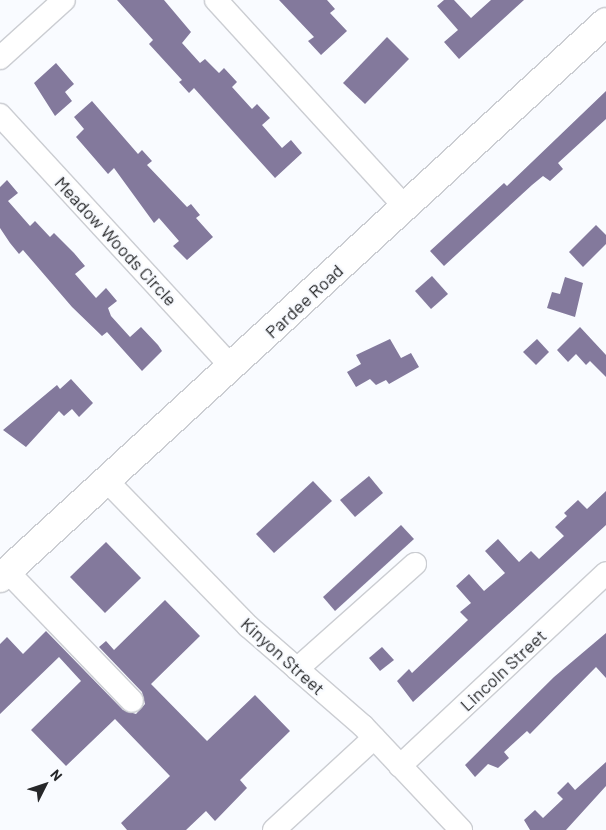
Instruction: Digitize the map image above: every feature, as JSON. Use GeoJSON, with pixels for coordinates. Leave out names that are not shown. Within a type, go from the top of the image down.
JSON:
{"type":"FeatureCollection","features":[{"type":"Feature","properties":{"kind":"main road","name":"Pardee Road"},"geometry":{"type":"LineString","coordinates":[[4,574],[232,367],[606,22]]}},
{"type":"Feature","properties":{"kind":"street"},"geometry":{"type":"LineString","coordinates":[[0,58],[64,0]]}},
{"type":"Feature","properties":{"kind":"street"},"geometry":{"type":"LineString","coordinates":[[216,0],[405,207]]}},
{"type":"Feature","properties":{"kind":"street","name":"Meadow Woods Circle"},"geometry":{"type":"LineString","coordinates":[[0,115],[232,367]]}},
{"type":"Feature","properties":{"kind":"street","name":"Kinyon Street"},"geometry":{"type":"LineString","coordinates":[[106,480],[248,626],[374,738],[461,830]]}},
{"type":"Feature","properties":{"kind":"street"},"geometry":{"type":"LineString","coordinates":[[297,669],[415,564]]}},
{"type":"Feature","properties":{"kind":"street","name":"Lincoln Street"},"geometry":{"type":"LineString","coordinates":[[400,766],[606,573]]}},
{"type":"Feature","properties":{"kind":"street"},"geometry":{"type":"LineString","coordinates":[[4,574],[132,701]]}},
{"type":"Feature","properties":{"kind":"street"},"geometry":{"type":"LineString","coordinates":[[274,830],[374,738]]}},
{"type":"Feature","properties":{"kind":"building"},"geometry":{"type":"Polygon","coordinates":[[[117,0],[164,0],[191,32],[182,43],[200,63],[205,59],[219,73],[224,68],[237,82],[232,87],[252,109],[257,104],[270,118],[262,125],[282,148],[291,140],[302,153],[275,178],[194,88],[189,93],[179,82],[182,80],[149,44],[153,40],[117,0]]]}},
{"type":"Feature","properties":{"kind":"building"},"geometry":{"type":"Polygon","coordinates":[[[279,0],[327,0],[335,9],[330,13],[347,31],[321,55],[308,41],[314,37],[279,0]]]}},
{"type":"Feature","properties":{"kind":"building"},"geometry":{"type":"Polygon","coordinates":[[[444,0],[454,0],[471,18],[491,0],[524,0],[459,59],[444,42],[458,30],[437,6],[444,0]]]}},
{"type":"Feature","properties":{"kind":"building"},"geometry":{"type":"Polygon","coordinates":[[[387,37],[409,59],[365,104],[343,83],[387,37]]]}},
{"type":"Feature","properties":{"kind":"building"},"geometry":{"type":"Polygon","coordinates":[[[56,63],[74,84],[65,92],[72,101],[55,116],[34,83],[56,63]]]}},
{"type":"Feature","properties":{"kind":"building"},"geometry":{"type":"Polygon","coordinates":[[[606,91],[606,119],[558,163],[563,169],[550,181],[543,176],[444,266],[430,251],[504,183],[507,186],[606,91]]]}},
{"type":"Feature","properties":{"kind":"building"},"geometry":{"type":"Polygon","coordinates":[[[92,101],[138,154],[142,150],[152,161],[147,165],[187,207],[191,204],[200,215],[196,218],[213,237],[187,260],[173,246],[179,241],[159,218],[154,223],[114,168],[108,174],[76,137],[84,129],[74,117],[92,101]]]}},
{"type":"Feature","properties":{"kind":"building"},"geometry":{"type":"Polygon","coordinates":[[[7,180],[18,193],[8,201],[30,226],[35,221],[50,237],[54,233],[74,253],[85,266],[75,274],[96,298],[106,288],[117,301],[108,308],[111,316],[130,337],[141,327],[158,345],[162,351],[142,371],[107,332],[102,336],[72,307],[23,250],[19,254],[10,243],[0,228],[0,187],[7,180]]]}},
{"type":"Feature","properties":{"kind":"building"},"geometry":{"type":"Polygon","coordinates":[[[596,225],[606,235],[606,244],[583,267],[569,252],[596,225]]]}},
{"type":"Feature","properties":{"kind":"building"},"geometry":{"type":"Polygon","coordinates":[[[432,276],[448,294],[431,309],[415,291],[432,276]]]}},
{"type":"Feature","properties":{"kind":"building"},"geometry":{"type":"Polygon","coordinates":[[[565,277],[583,283],[575,317],[547,308],[552,292],[560,294],[565,277]]]}},
{"type":"Feature","properties":{"kind":"building"},"geometry":{"type":"Polygon","coordinates":[[[580,327],[606,355],[606,377],[590,361],[586,365],[576,354],[568,362],[557,350],[580,327]]]}},
{"type":"Feature","properties":{"kind":"building"},"geometry":{"type":"Polygon","coordinates":[[[390,339],[401,358],[411,353],[419,367],[389,384],[386,380],[376,385],[370,379],[356,387],[347,372],[361,364],[356,355],[390,339]]]}},
{"type":"Feature","properties":{"kind":"building"},"geometry":{"type":"Polygon","coordinates":[[[537,339],[549,352],[536,365],[523,352],[537,339]]]}},
{"type":"Feature","properties":{"kind":"building"},"geometry":{"type":"Polygon","coordinates":[[[71,379],[93,403],[79,417],[72,409],[64,416],[59,411],[26,447],[3,430],[57,385],[60,389],[71,379]]]}},
{"type":"Feature","properties":{"kind":"building"},"geometry":{"type":"Polygon","coordinates":[[[369,476],[383,493],[355,517],[340,500],[369,476]]]}},
{"type":"Feature","properties":{"kind":"building"},"geometry":{"type":"Polygon","coordinates":[[[313,481],[332,501],[274,553],[256,534],[313,481]]]}},
{"type":"Feature","properties":{"kind":"building"},"geometry":{"type":"Polygon","coordinates":[[[606,491],[606,525],[413,702],[397,681],[409,669],[412,673],[468,620],[460,612],[471,603],[456,586],[469,574],[484,591],[505,573],[485,551],[498,539],[519,562],[531,551],[539,559],[564,536],[555,527],[567,516],[564,513],[578,500],[587,509],[606,491]]]}},
{"type":"Feature","properties":{"kind":"building"},"geometry":{"type":"Polygon","coordinates":[[[401,525],[414,539],[335,611],[323,597],[401,525]]]}},
{"type":"Feature","properties":{"kind":"building"},"geometry":{"type":"Polygon","coordinates":[[[106,542],[141,578],[105,613],[70,577],[106,542]]]}},
{"type":"Feature","properties":{"kind":"building"},"geometry":{"type":"Polygon","coordinates":[[[165,600],[200,636],[151,684],[207,741],[255,695],[290,731],[240,780],[247,788],[215,821],[206,811],[186,830],[127,830],[121,823],[170,776],[115,719],[66,766],[31,730],[81,681],[59,657],[0,714],[0,644],[7,637],[23,654],[46,631],[123,710],[136,714],[145,704],[142,692],[99,647],[106,641],[114,650],[165,600]]]}},
{"type":"Feature","properties":{"kind":"building"},"geometry":{"type":"Polygon","coordinates":[[[606,633],[606,678],[596,667],[530,734],[527,731],[504,752],[509,758],[498,768],[488,764],[475,777],[465,765],[554,677],[606,633]]]}},
{"type":"Feature","properties":{"kind":"building"},"geometry":{"type":"Polygon","coordinates":[[[382,647],[394,660],[380,671],[369,658],[382,647]]]}},
{"type":"Feature","properties":{"kind":"building"},"geometry":{"type":"Polygon","coordinates":[[[606,762],[606,786],[566,830],[530,830],[524,820],[535,810],[543,818],[563,799],[557,793],[568,782],[575,790],[606,762]]]}}]}
